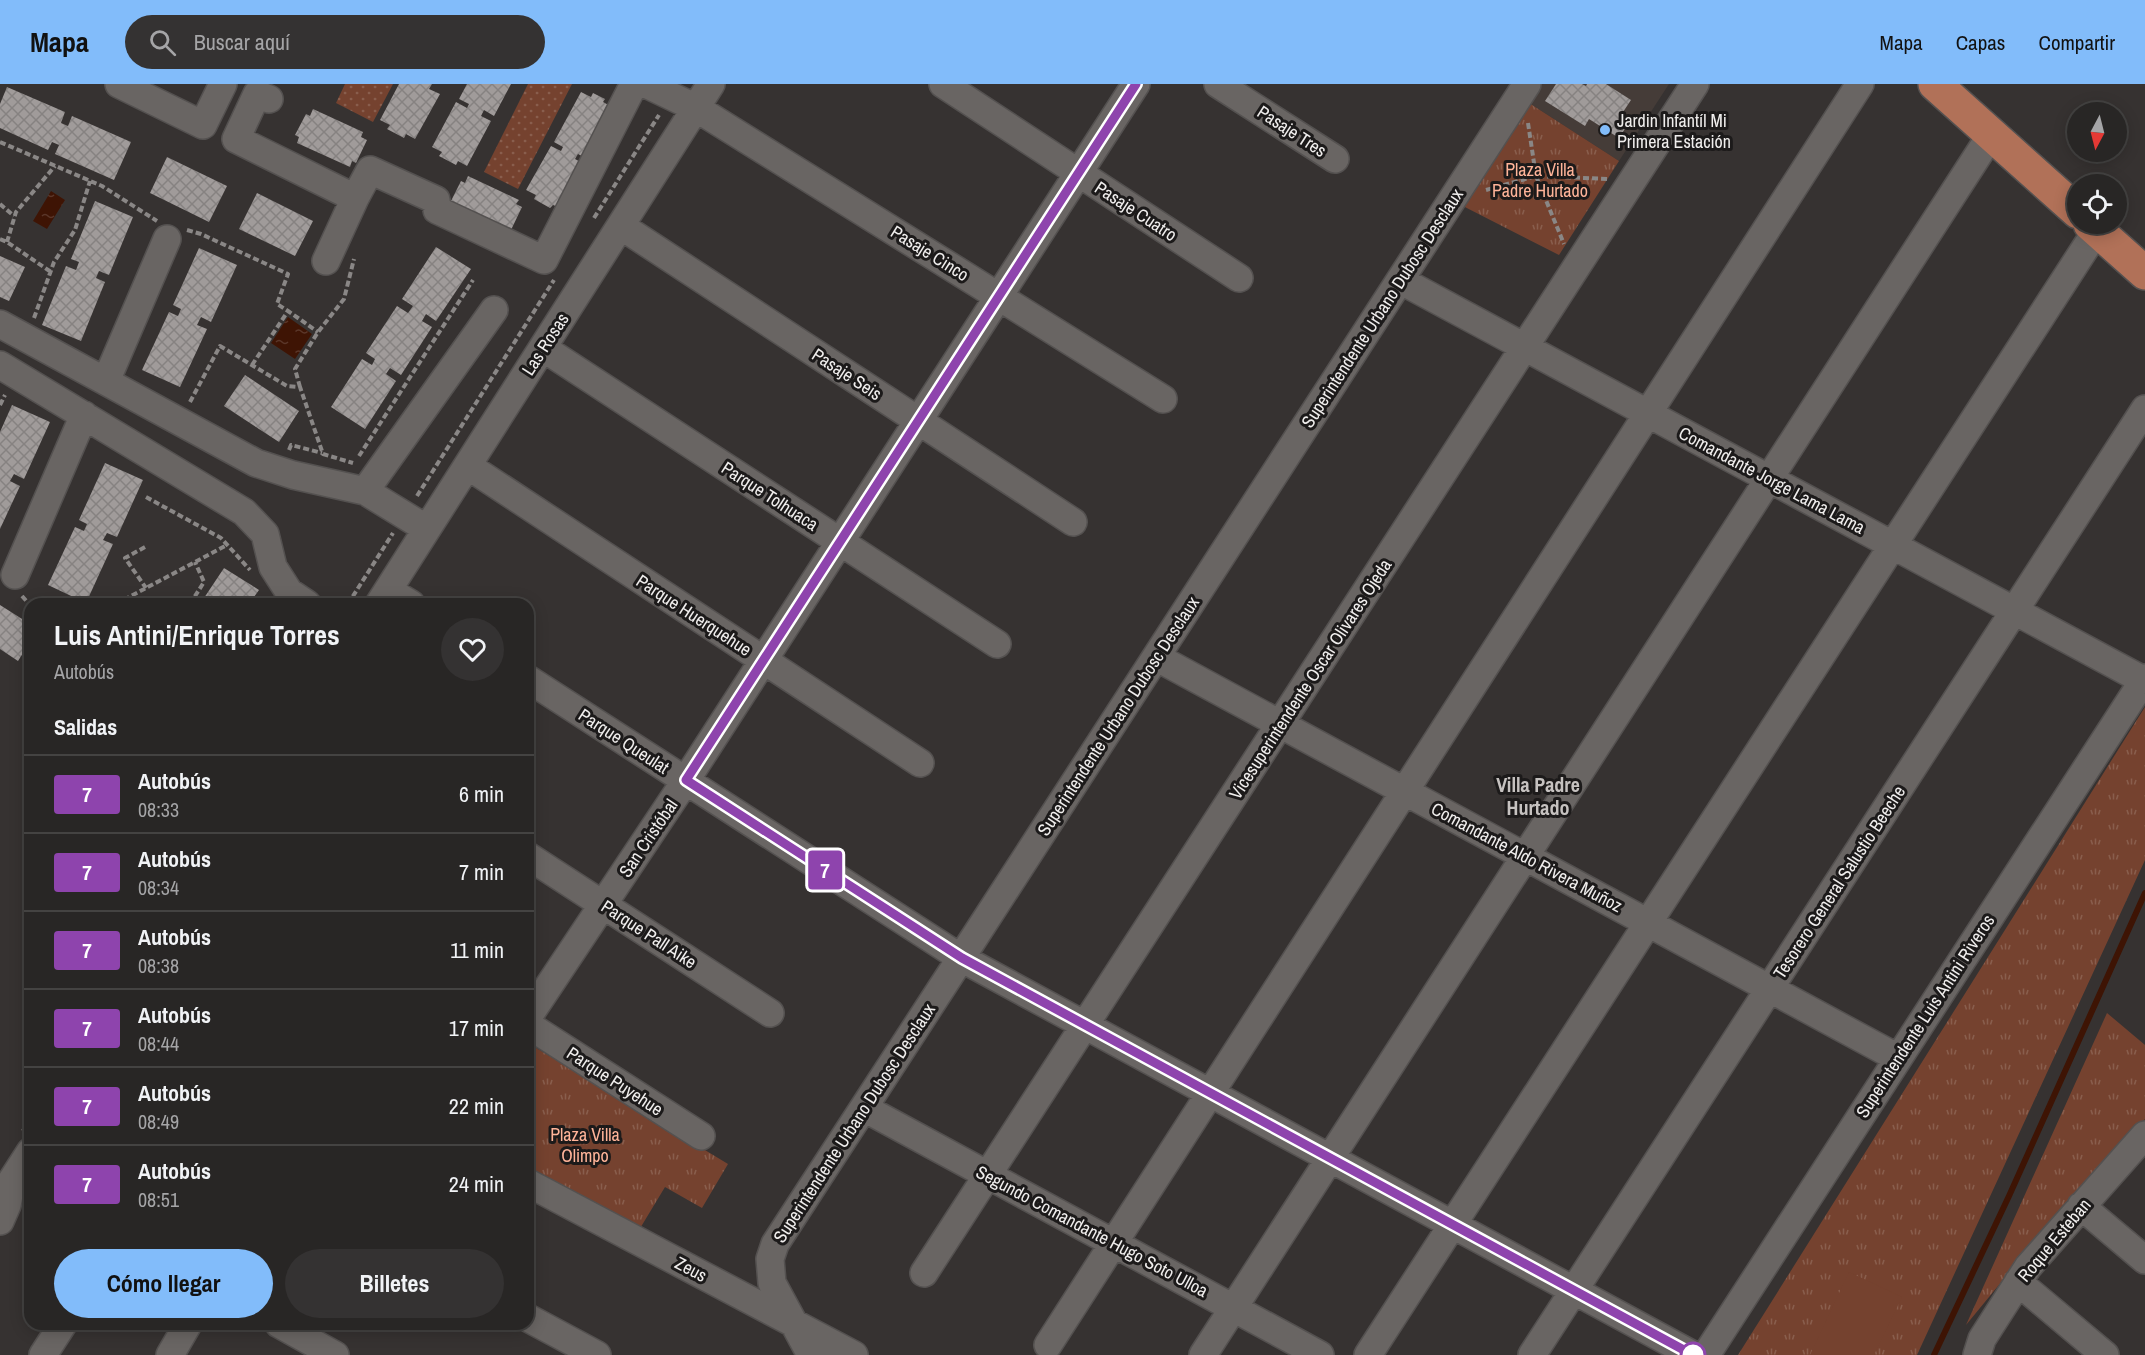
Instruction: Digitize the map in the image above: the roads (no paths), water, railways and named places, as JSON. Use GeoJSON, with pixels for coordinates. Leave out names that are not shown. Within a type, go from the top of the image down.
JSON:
{"type":"FeatureCollection","features":[{"type":"Feature","properties":{"kind":"main road"},"geometry":{"type":"LineString","coordinates":[[1935,84],[2067,203]]}},
{"type":"Feature","properties":{"kind":"main road"},"geometry":{"type":"LineString","coordinates":[[2101,234],[2145,273]]}},
{"type":"Feature","properties":{"kind":"street"},"geometry":{"type":"LineString","coordinates":[[119,84],[203,125],[223,84]]}},
{"type":"Feature","properties":{"kind":"street"},"geometry":{"type":"LineString","coordinates":[[326,261],[370,170],[436,200],[437,210],[544,260],[634,84]]}},
{"type":"Feature","properties":{"kind":"street","name":"Pasaje Cinco"},"geometry":{"type":"LineString","coordinates":[[646,84],[696,108],[1162,399]]}},
{"type":"Feature","properties":{"kind":"street","name":"Las Rosas"},"geometry":{"type":"LineString","coordinates":[[384,597],[416,522],[468,466],[711,84]]}},
{"type":"Feature","properties":{"kind":"street","name":"Pasaje Cuatro"},"geometry":{"type":"LineString","coordinates":[[943,84],[1239,278]]}},
{"type":"Feature","properties":{"kind":"street","name":"San Cristóbal"},"geometry":{"type":"LineString","coordinates":[[534,1008],[764,661],[1136,84]]}},
{"type":"Feature","properties":{"kind":"street","name":"Pasaje Tres"},"geometry":{"type":"LineString","coordinates":[[1218,84],[1335,159]]}},
{"type":"Feature","properties":{"kind":"street","name":"Vicesuperintendente Oscar Olivares Ojeda"},"geometry":{"type":"LineString","coordinates":[[924,1273],[1695,84]]}},
{"type":"Feature","properties":{"kind":"street"},"geometry":{"type":"LineString","coordinates":[[1048,1345],[1860,84]]}},
{"type":"Feature","properties":{"kind":"street","name":"Superintendente Urbano Dubosc Desclaux"},"geometry":{"type":"LineString","coordinates":[[811,1355],[772,1283],[769,1267],[771,1251],[1525,87]]}},
{"type":"Feature","properties":{"kind":"street"},"geometry":{"type":"LineString","coordinates":[[269,99],[257,94],[236,139],[355,198]]}},
{"type":"Feature","properties":{"kind":"street"},"geometry":{"type":"LineString","coordinates":[[1203,1355],[1991,135]]}},
{"type":"Feature","properties":{"kind":"street","name":"Pasaje Seis"},"geometry":{"type":"LineString","coordinates":[[621,226],[1073,522]]}},
{"type":"Feature","properties":{"kind":"street"},"geometry":{"type":"LineString","coordinates":[[1368,1355],[1893,546],[2081,234]]}},
{"type":"Feature","properties":{"kind":"street"},"geometry":{"type":"LineString","coordinates":[[106,381],[167,238]]}},
{"type":"Feature","properties":{"kind":"street","name":"Comandante Jorge Lama Lama"},"geometry":{"type":"LineString","coordinates":[[1400,280],[2144,679]]}},
{"type":"Feature","properties":{"kind":"street"},"geometry":{"type":"LineString","coordinates":[[365,491],[494,310]]}},
{"type":"Feature","properties":{"kind":"street"},"geometry":{"type":"LineString","coordinates":[[0,324],[256,463],[293,475],[365,491],[416,522]]}},
{"type":"Feature","properties":{"kind":"street","name":"Parque Tolhuaca"},"geometry":{"type":"LineString","coordinates":[[543,348],[997,644]]}},
{"type":"Feature","properties":{"kind":"street"},"geometry":{"type":"LineString","coordinates":[[0,365],[244,512],[265,534],[273,567],[295,598]]}},
{"type":"Feature","properties":{"kind":"street","name":"Tesorero General Salustio Beeche"},"geometry":{"type":"LineString","coordinates":[[1532,1355],[2145,409]]}},
{"type":"Feature","properties":{"kind":"street"},"geometry":{"type":"LineString","coordinates":[[15,575],[84,415]]}},
{"type":"Feature","properties":{"kind":"street","name":"Parque Huerquehue"},"geometry":{"type":"LineString","coordinates":[[468,466],[920,763]]}},
{"type":"Feature","properties":{"kind":"street","name":"Comandante Aldo Rivera Muñoz"},"geometry":{"type":"LineString","coordinates":[[1156,657],[1898,1058]]}},
{"type":"Feature","properties":{"kind":"street","name":"Superintendente Luis Antini Riveros"},"geometry":{"type":"LineString","coordinates":[[1706,1355],[2144,679]]}},
{"type":"Feature","properties":{"kind":"street","name":"Parque Queulat"},"geometry":{"type":"LineString","coordinates":[[534,683],[962,958],[1693,1355]]}},
{"type":"Feature","properties":{"kind":"street","name":"Parque Pall Aike"},"geometry":{"type":"LineString","coordinates":[[534,860],[770,1013]]}},
{"type":"Feature","properties":{"kind":"street","name":"Parque Puyehue"},"geometry":{"type":"LineString","coordinates":[[534,1029],[701,1136]]}},
{"type":"Feature","properties":{"kind":"street","name":"Segundo Comandante Hugo Soto Ulloa"},"geometry":{"type":"LineString","coordinates":[[864,1108],[1320,1355]]}},
{"type":"Feature","properties":{"kind":"street","name":"Roque Esteban"},"geometry":{"type":"LineString","coordinates":[[1977,1355],[1982,1339],[2037,1255],[2145,1135]]}},
{"type":"Feature","properties":{"kind":"street"},"geometry":{"type":"LineString","coordinates":[[0,1221],[7,1205],[21,1185]]}},
{"type":"Feature","properties":{"kind":"street","name":"Zeus"},"geometry":{"type":"LineString","coordinates":[[534,1186],[854,1355]]}},
{"type":"Feature","properties":{"kind":"street"},"geometry":{"type":"LineString","coordinates":[[2081,1206],[2145,1260]]}},
{"type":"Feature","properties":{"kind":"street"},"geometry":{"type":"LineString","coordinates":[[2018,1282],[2105,1355]]}},
{"type":"Feature","properties":{"kind":"street"},"geometry":{"type":"LineString","coordinates":[[534,1321],[597,1355]]}},
{"type":"Feature","properties":{"kind":"street"},"geometry":{"type":"LineString","coordinates":[[43,1355],[59,1330]]}},
{"type":"Feature","properties":{"kind":"street"},"geometry":{"type":"LineString","coordinates":[[170,1355],[185,1330]]}},
{"type":"Feature","properties":{"kind":"street"},"geometry":{"type":"LineString","coordinates":[[290,1330],[335,1355]]}},
{"type":"Feature","properties":{"kind":"water"},"geometry":{"type":"Polygon","coordinates":[[[51,191],[65,200],[47,229],[33,221],[51,191]]]}},
{"type":"Feature","properties":{"kind":"water"},"geometry":{"type":"Polygon","coordinates":[[[288,317],[312,334],[295,359],[271,343],[288,317]]]}},
{"type":"Feature","properties":{"kind":"waterway"},"geometry":{"type":"LineString","coordinates":[[1934,1355],[2009,1196],[2145,893]]}},
{"type":"Feature","properties":{"kind":"place","name":"Jardin Infantíl Mi Primera Estación"},"geometry":{"type":"Point","coordinates":[1605,130]}},
{"type":"Feature","properties":{"kind":"district","name":"Villa Padre Hurtado"},"geometry":{"type":"Point","coordinates":[1538,796]}},
{"type":"Feature","properties":{"kind":"park label","name":"Plaza Villa Padre Hurtado"},"geometry":{"type":"Point","coordinates":[1540,179]}},
{"type":"Feature","properties":{"kind":"park label","name":"Plaza Villa Olimpo"},"geometry":{"type":"Point","coordinates":[585,1144]}}]}
